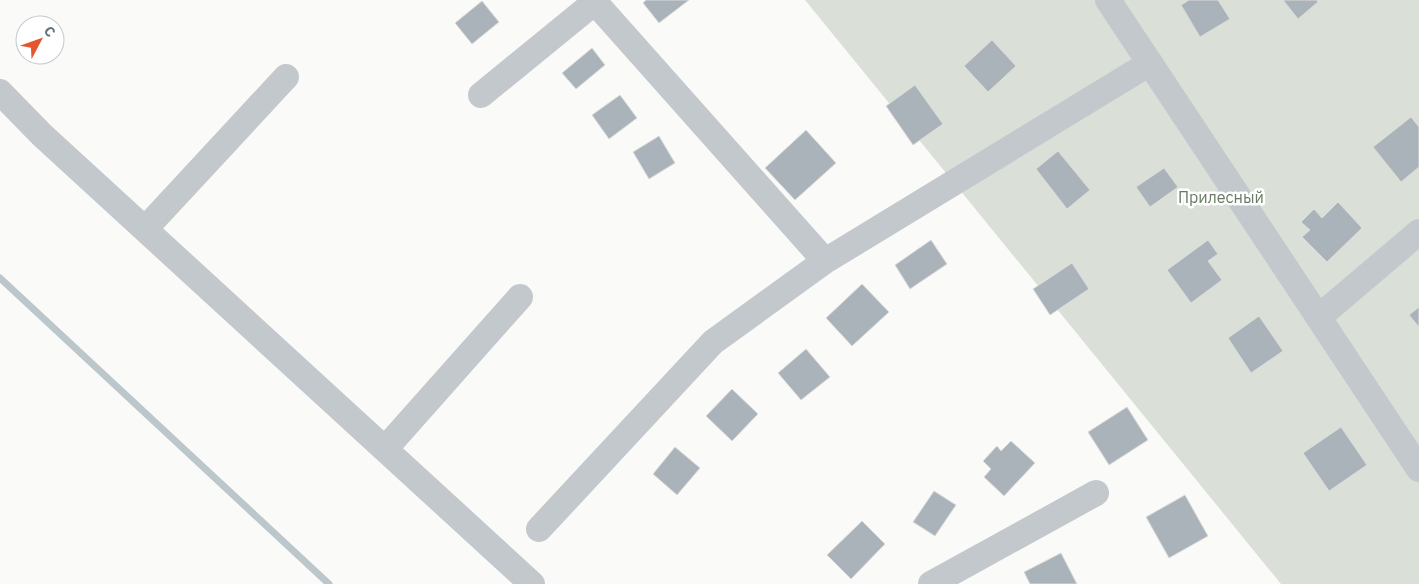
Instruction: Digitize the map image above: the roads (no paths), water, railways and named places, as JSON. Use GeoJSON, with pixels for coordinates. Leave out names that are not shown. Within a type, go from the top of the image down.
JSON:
{"type":"FeatureCollection","features":[{"type":"Feature","properties":{"kind":"street"},"geometry":{"type":"LineString","coordinates":[[481,95],[594,1],[825,261]]}},
{"type":"Feature","properties":{"kind":"street"},"geometry":{"type":"LineString","coordinates":[[1113,2],[1150,63],[1419,469]]}},
{"type":"Feature","properties":{"kind":"street"},"geometry":{"type":"LineString","coordinates":[[539,529],[713,342],[825,261],[1150,63]]}},
{"type":"Feature","properties":{"kind":"street"},"geometry":{"type":"LineString","coordinates":[[145,229],[286,77]]}},
{"type":"Feature","properties":{"kind":"street"},"geometry":{"type":"LineString","coordinates":[[0,92],[42,135],[532,584]]}},
{"type":"Feature","properties":{"kind":"street"},"geometry":{"type":"LineString","coordinates":[[1319,317],[1419,232]]}},
{"type":"Feature","properties":{"kind":"street"},"geometry":{"type":"LineString","coordinates":[[385,449],[520,297]]}},
{"type":"Feature","properties":{"kind":"street"},"geometry":{"type":"LineString","coordinates":[[931,584],[1096,493]]}},
{"type":"Feature","properties":{"kind":"waterway"},"geometry":{"type":"LineString","coordinates":[[0,278],[329,584]]}},
{"type":"Feature","properties":{"kind":"park label","name":"Прилесный"},"geometry":{"type":"Point","coordinates":[1221,197]}}]}
